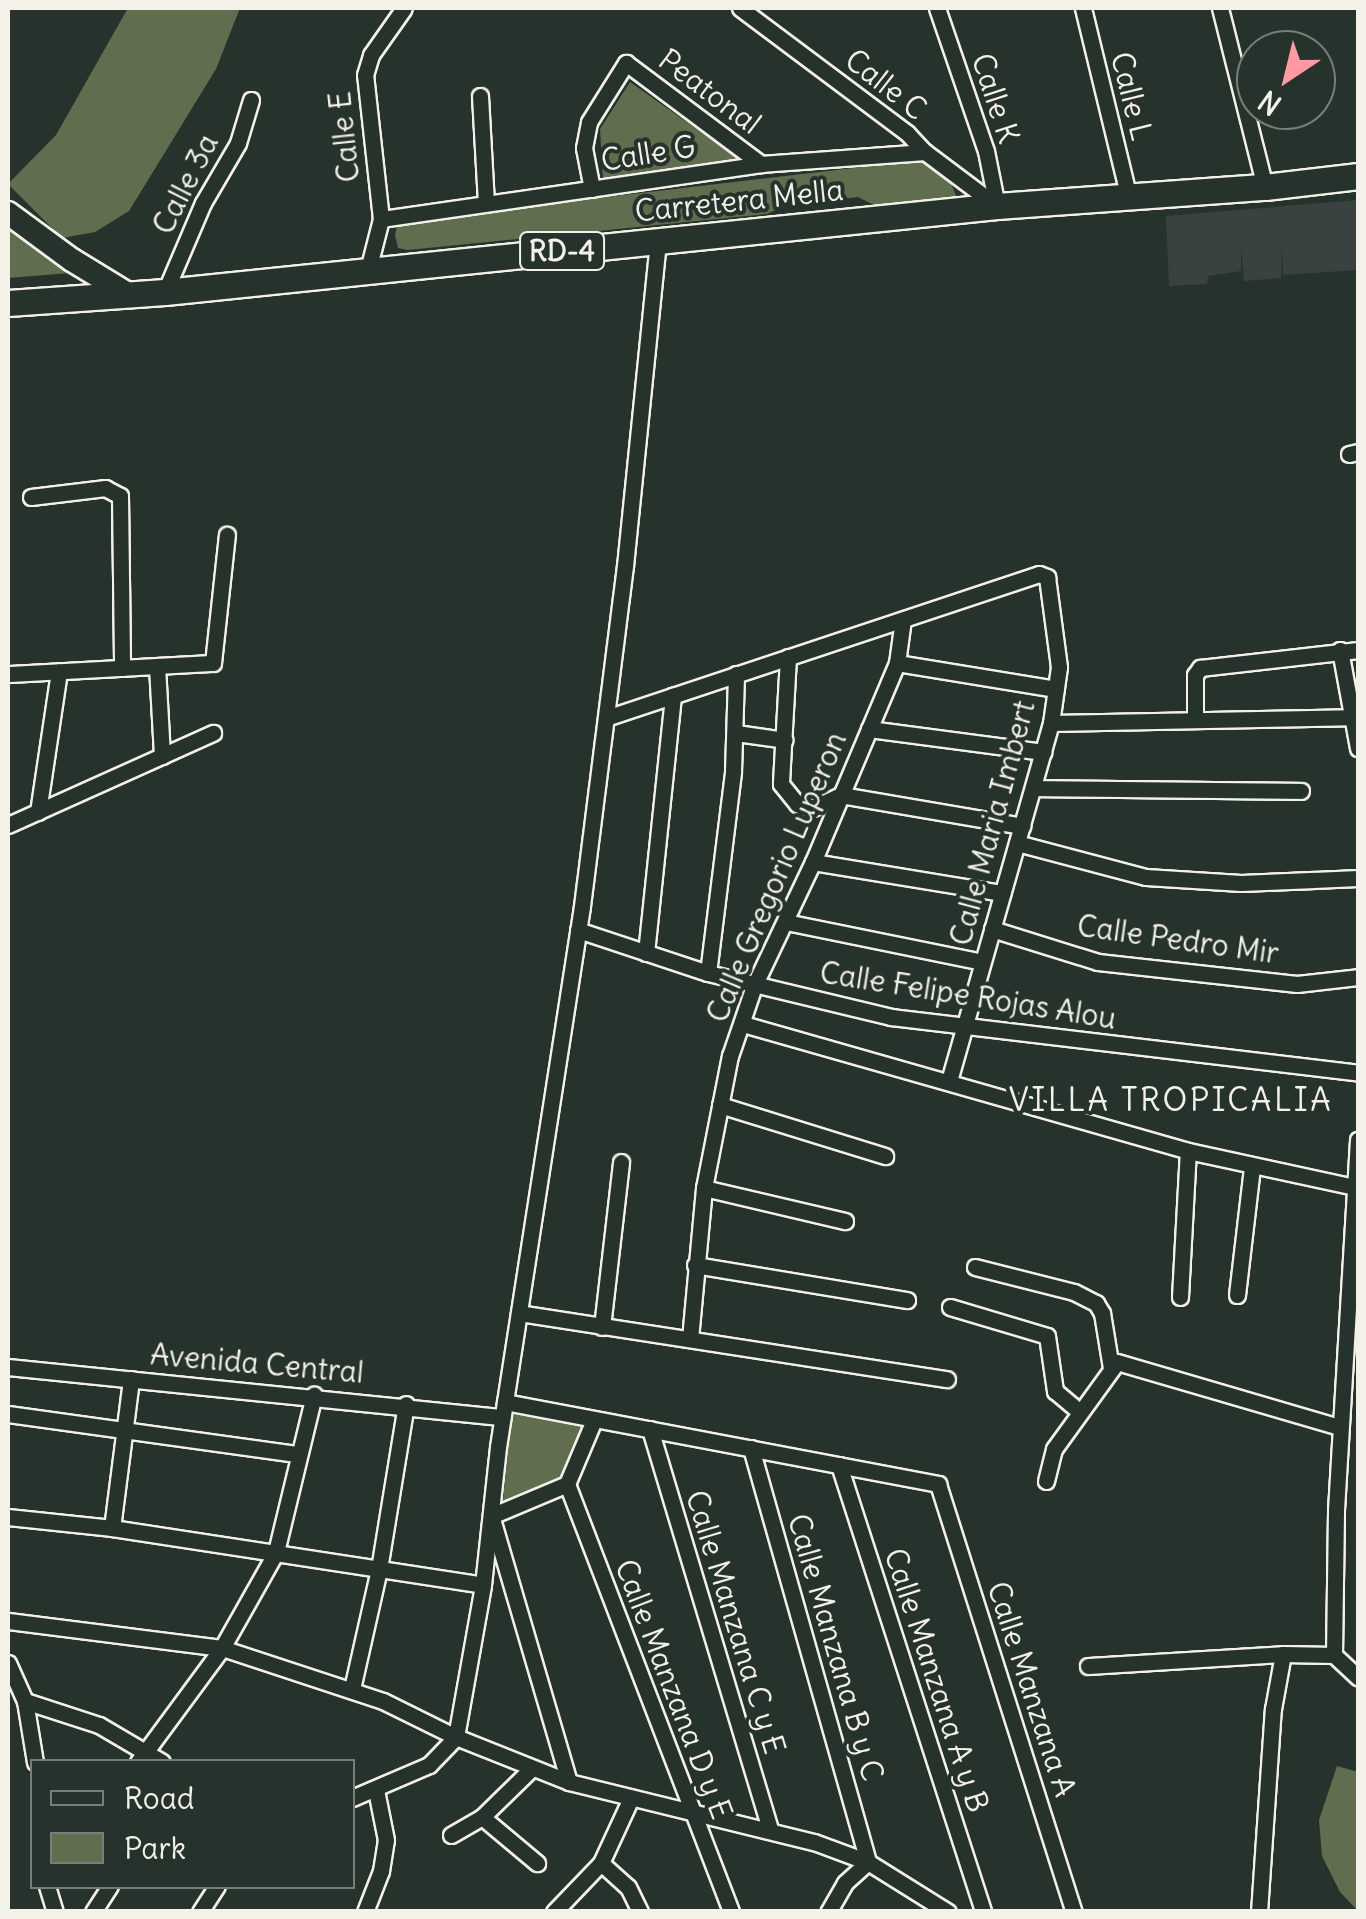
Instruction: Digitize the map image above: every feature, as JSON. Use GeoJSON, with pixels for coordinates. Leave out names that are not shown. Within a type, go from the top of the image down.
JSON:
{"type":"FeatureCollection","features":[{"type":"Feature","properties":{"kind":"main road","name":"Carretera Mella"},"geometry":{"type":"LineString","coordinates":[[8,302],[165,292],[997,206],[1266,188],[1358,176]]}},
{"type":"Feature","properties":{"kind":"main road"},"geometry":{"type":"LineString","coordinates":[[8,213],[72,260],[128,294]]}},
{"type":"Feature","properties":{"kind":"street","name":"Calle E"},"geometry":{"type":"LineString","coordinates":[[368,270],[381,219],[365,75],[371,55],[404,8]]}},
{"type":"Feature","properties":{"kind":"street","name":"Calle K"},"geometry":{"type":"LineString","coordinates":[[937,8],[986,151],[997,206]]}},
{"type":"Feature","properties":{"kind":"street","name":"Calle L"},"geometry":{"type":"LineString","coordinates":[[1082,8],[1129,198]]}},
{"type":"Feature","properties":{"kind":"street"},"geometry":{"type":"LineString","coordinates":[[1220,8],[1266,188]]}},
{"type":"Feature","properties":{"kind":"street","name":"Calle C"},"geometry":{"type":"LineString","coordinates":[[750,10],[997,206]]}},
{"type":"Feature","properties":{"kind":"street","name":"Peatonal"},"geometry":{"type":"LineString","coordinates":[[592,189],[584,148],[589,122],[626,63],[761,164]]}},
{"type":"Feature","properties":{"kind":"street"},"geometry":{"type":"LineString","coordinates":[[480,96],[486,202]]}},
{"type":"Feature","properties":{"kind":"street","name":"Calle 3a"},"geometry":{"type":"LineString","coordinates":[[165,292],[203,204],[238,143],[251,100]]}},
{"type":"Feature","properties":{"kind":"street","name":"Calle G"},"geometry":{"type":"LineString","coordinates":[[381,219],[761,164],[925,152]]}},
{"type":"Feature","properties":{"kind":"street"},"geometry":{"type":"LineString","coordinates":[[355,1797],[429,1765],[456,1736],[483,1586],[503,1410],[578,930],[606,718],[658,241]]}},
{"type":"Feature","properties":{"kind":"street"},"geometry":{"type":"LineString","coordinates":[[31,497],[105,488],[120,496],[122,668]]}},
{"type":"Feature","properties":{"kind":"street"},"geometry":{"type":"LineString","coordinates":[[8,674],[214,663],[227,534]]}},
{"type":"Feature","properties":{"kind":"street","name":"Calle Maria Imbert"},"geometry":{"type":"LineString","coordinates":[[904,619],[1038,574],[1047,577],[1059,667],[1043,752],[949,1080]]}},
{"type":"Feature","properties":{"kind":"street"},"geometry":{"type":"LineString","coordinates":[[606,718],[904,619]]}},
{"type":"Feature","properties":{"kind":"street","name":"Calle Gregorio Luperon"},"geometry":{"type":"LineString","coordinates":[[690,1339],[704,1188],[720,1105],[754,986],[813,862],[897,663],[904,619]]}},
{"type":"Feature","properties":{"kind":"street"},"geometry":{"type":"LineString","coordinates":[[1340,650],[1358,748]]}},
{"type":"Feature","properties":{"kind":"street"},"geometry":{"type":"LineString","coordinates":[[1196,720],[1195,675],[1200,668],[1358,650]]}},
{"type":"Feature","properties":{"kind":"street"},"geometry":{"type":"LineString","coordinates":[[788,656],[781,784],[785,794],[813,808],[841,795],[1022,826]]}},
{"type":"Feature","properties":{"kind":"street"},"geometry":{"type":"LineString","coordinates":[[897,663],[1056,689]]}},
{"type":"Feature","properties":{"kind":"street"},"geometry":{"type":"LineString","coordinates":[[157,666],[162,756]]}},
{"type":"Feature","properties":{"kind":"street"},"geometry":{"type":"LineString","coordinates":[[38,812],[59,672]]}},
{"type":"Feature","properties":{"kind":"street"},"geometry":{"type":"LineString","coordinates":[[708,974],[736,733],[736,674]]}},
{"type":"Feature","properties":{"kind":"street"},"geometry":{"type":"LineString","coordinates":[[646,953],[673,695]]}},
{"type":"Feature","properties":{"kind":"street"},"geometry":{"type":"LineString","coordinates":[[1050,722],[1350,716]]}},
{"type":"Feature","properties":{"kind":"street"},"geometry":{"type":"LineString","coordinates":[[869,729],[1043,752]]}},
{"type":"Feature","properties":{"kind":"street"},"geometry":{"type":"LineString","coordinates":[[8,825],[213,733]]}},
{"type":"Feature","properties":{"kind":"street"},"geometry":{"type":"LineString","coordinates":[[736,733],[785,740]]}},
{"type":"Feature","properties":{"kind":"street"},"geometry":{"type":"LineString","coordinates":[[1033,788],[1301,791]]}},
{"type":"Feature","properties":{"kind":"street"},"geometry":{"type":"LineString","coordinates":[[1018,843],[1146,877],[1241,882],[1358,878]]}},
{"type":"Feature","properties":{"kind":"street"},"geometry":{"type":"LineString","coordinates":[[813,862],[1002,893]]}},
{"type":"Feature","properties":{"kind":"street"},"geometry":{"type":"LineString","coordinates":[[786,922],[982,962]]}},
{"type":"Feature","properties":{"kind":"street","name":"Calle Pedro Mir"},"geometry":{"type":"LineString","coordinates":[[992,929],[1098,962],[1296,984],[1358,977]]}},
{"type":"Feature","properties":{"kind":"street","name":"Calle Felipe Rojas Alou"},"geometry":{"type":"LineString","coordinates":[[578,930],[754,986],[964,1028],[1358,1073]]}},
{"type":"Feature","properties":{"kind":"street"},"geometry":{"type":"LineString","coordinates":[[743,1024],[1188,1151],[1354,1188]]}},
{"type":"Feature","properties":{"kind":"street"},"geometry":{"type":"LineString","coordinates":[[720,1105],[884,1156]]}},
{"type":"Feature","properties":{"kind":"street"},"geometry":{"type":"LineString","coordinates":[[1334,1655],[1340,1427],[1348,1360],[1358,1140]]}},
{"type":"Feature","properties":{"kind":"street"},"geometry":{"type":"LineString","coordinates":[[1180,1297],[1188,1151]]}},
{"type":"Feature","properties":{"kind":"street"},"geometry":{"type":"LineString","coordinates":[[602,1327],[620,1162]]}},
{"type":"Feature","properties":{"kind":"street"},"geometry":{"type":"LineString","coordinates":[[1237,1295],[1252,1167]]}},
{"type":"Feature","properties":{"kind":"street"},"geometry":{"type":"LineString","coordinates":[[704,1188],[845,1221]]}},
{"type":"Feature","properties":{"kind":"street"},"geometry":{"type":"LineString","coordinates":[[695,1265],[907,1300]]}},
{"type":"Feature","properties":{"kind":"street"},"geometry":{"type":"LineString","coordinates":[[974,1267],[1074,1292],[1096,1303],[1102,1312],[1111,1368]]}},
{"type":"Feature","properties":{"kind":"street"},"geometry":{"type":"LineString","coordinates":[[950,1307],[1049,1338],[1056,1391],[1080,1411]]}},
{"type":"Feature","properties":{"kind":"street"},"geometry":{"type":"LineString","coordinates":[[518,1313],[946,1379]]}},
{"type":"Feature","properties":{"kind":"street"},"geometry":{"type":"LineString","coordinates":[[1046,1482],[1050,1456],[1117,1362],[1340,1427]]}},
{"type":"Feature","properties":{"kind":"street","name":"Avenida Central"},"geometry":{"type":"LineString","coordinates":[[8,1367],[594,1420],[938,1484]]}},
{"type":"Feature","properties":{"kind":"street"},"geometry":{"type":"LineString","coordinates":[[112,1528],[131,1379]]}},
{"type":"Feature","properties":{"kind":"street"},"geometry":{"type":"LineString","coordinates":[[25,1701],[99,1725],[150,1758],[222,1648],[276,1552],[314,1395]]}},
{"type":"Feature","properties":{"kind":"street"},"geometry":{"type":"LineString","coordinates":[[352,1689],[379,1569],[406,1404]]}},
{"type":"Feature","properties":{"kind":"street"},"geometry":{"type":"LineString","coordinates":[[8,1414],[298,1454]]}},
{"type":"Feature","properties":{"kind":"street"},"geometry":{"type":"LineString","coordinates":[[491,1516],[567,1484],[594,1420]]}},
{"type":"Feature","properties":{"kind":"street","name":"Calle Manzana C y E"},"geometry":{"type":"LineString","coordinates":[[650,1429],[770,1830]]}},
{"type":"Feature","properties":{"kind":"street","name":"Calle Manzana B y C"},"geometry":{"type":"LineString","coordinates":[[751,1448],[868,1862]]}},
{"type":"Feature","properties":{"kind":"street","name":"Calle Manzana A y B"},"geometry":{"type":"LineString","coordinates":[[839,1465],[982,1912]]}},
{"type":"Feature","properties":{"kind":"street","name":"Calle Manzana D y E"},"geometry":{"type":"LineString","coordinates":[[567,1484],[730,1912]]}},
{"type":"Feature","properties":{"kind":"street","name":"Calle Manzana A"},"geometry":{"type":"LineString","coordinates":[[938,1484],[1074,1912]]}},
{"type":"Feature","properties":{"kind":"street"},"geometry":{"type":"LineString","coordinates":[[491,1516],[568,1782]]}},
{"type":"Feature","properties":{"kind":"street"},"geometry":{"type":"LineString","coordinates":[[8,1518],[112,1528],[483,1586]]}},
{"type":"Feature","properties":{"kind":"street"},"geometry":{"type":"LineString","coordinates":[[8,1620],[222,1648],[352,1689],[568,1782],[689,1808],[868,1862],[939,1909]]}},
{"type":"Feature","properties":{"kind":"street"},"geometry":{"type":"LineString","coordinates":[[1259,1912],[1273,1709],[1283,1654]]}},
{"type":"Feature","properties":{"kind":"street"},"geometry":{"type":"LineString","coordinates":[[1088,1666],[1283,1654],[1334,1655],[1358,1678]]}},
{"type":"Feature","properties":{"kind":"street"},"geometry":{"type":"LineString","coordinates":[[8,1664],[25,1701],[35,1759]]}},
{"type":"Feature","properties":{"kind":"street"},"geometry":{"type":"LineString","coordinates":[[451,1836],[482,1817],[532,1768]]}},
{"type":"Feature","properties":{"kind":"street"},"geometry":{"type":"LineString","coordinates":[[365,1912],[382,1870],[386,1840],[376,1790]]}},
{"type":"Feature","properties":{"kind":"street"},"geometry":{"type":"LineString","coordinates":[[556,1911],[601,1863],[630,1798]]}},
{"type":"Feature","properties":{"kind":"street"},"geometry":{"type":"LineString","coordinates":[[482,1817],[537,1864]]}},
{"type":"Feature","properties":{"kind":"street"},"geometry":{"type":"LineString","coordinates":[[828,1912],[845,1883],[868,1862]]}},
{"type":"Feature","properties":{"kind":"street"},"geometry":{"type":"LineString","coordinates":[[601,1863],[628,1887],[640,1912]]}},
{"type":"Feature","properties":{"kind":"street"},"geometry":{"type":"LineString","coordinates":[[93,1912],[108,1889]]}},
{"type":"Feature","properties":{"kind":"street"},"geometry":{"type":"LineString","coordinates":[[200,1912],[215,1889]]}},
{"type":"Feature","properties":{"kind":"shaded area"},"geometry":{"type":"Polygon","coordinates":[[[1358,200],[1358,270],[1283,275],[1282,245],[1281,278],[1244,281],[1241,245],[1241,271],[1208,276],[1207,284],[1169,286],[1166,216],[1358,200]]]}},
{"type":"Feature","properties":{"kind":"green space"},"geometry":{"type":"Polygon","coordinates":[[[128,8],[240,8],[216,69],[129,211],[95,232],[62,238],[8,184],[56,135],[128,8]]]}},
{"type":"Feature","properties":{"kind":"green space"},"geometry":{"type":"Polygon","coordinates":[[[630,82],[742,161],[603,179],[600,129],[630,82]]]}},
{"type":"Feature","properties":{"kind":"green space"},"geometry":{"type":"Polygon","coordinates":[[[921,160],[950,181],[957,198],[874,205],[858,197],[786,205],[767,214],[408,250],[398,248],[395,235],[397,226],[409,220],[921,160]]]}},
{"type":"Feature","properties":{"kind":"green space"},"geometry":{"type":"Polygon","coordinates":[[[8,222],[36,246],[70,273],[8,278],[8,222]]]}},
{"type":"Feature","properties":{"kind":"green space"},"geometry":{"type":"Polygon","coordinates":[[[511,1414],[585,1426],[561,1482],[503,1501],[511,1414]]]}},
{"type":"Feature","properties":{"kind":"green space"},"geometry":{"type":"Polygon","coordinates":[[[1337,1766],[1358,1772],[1358,1911],[1340,1892],[1322,1856],[1319,1820],[1337,1766]]]}},
{"type":"Feature","properties":{"kind":"district","name":"VILLA TROPICALIA"},"geometry":{"type":"Point","coordinates":[1171,1100]}}]}
